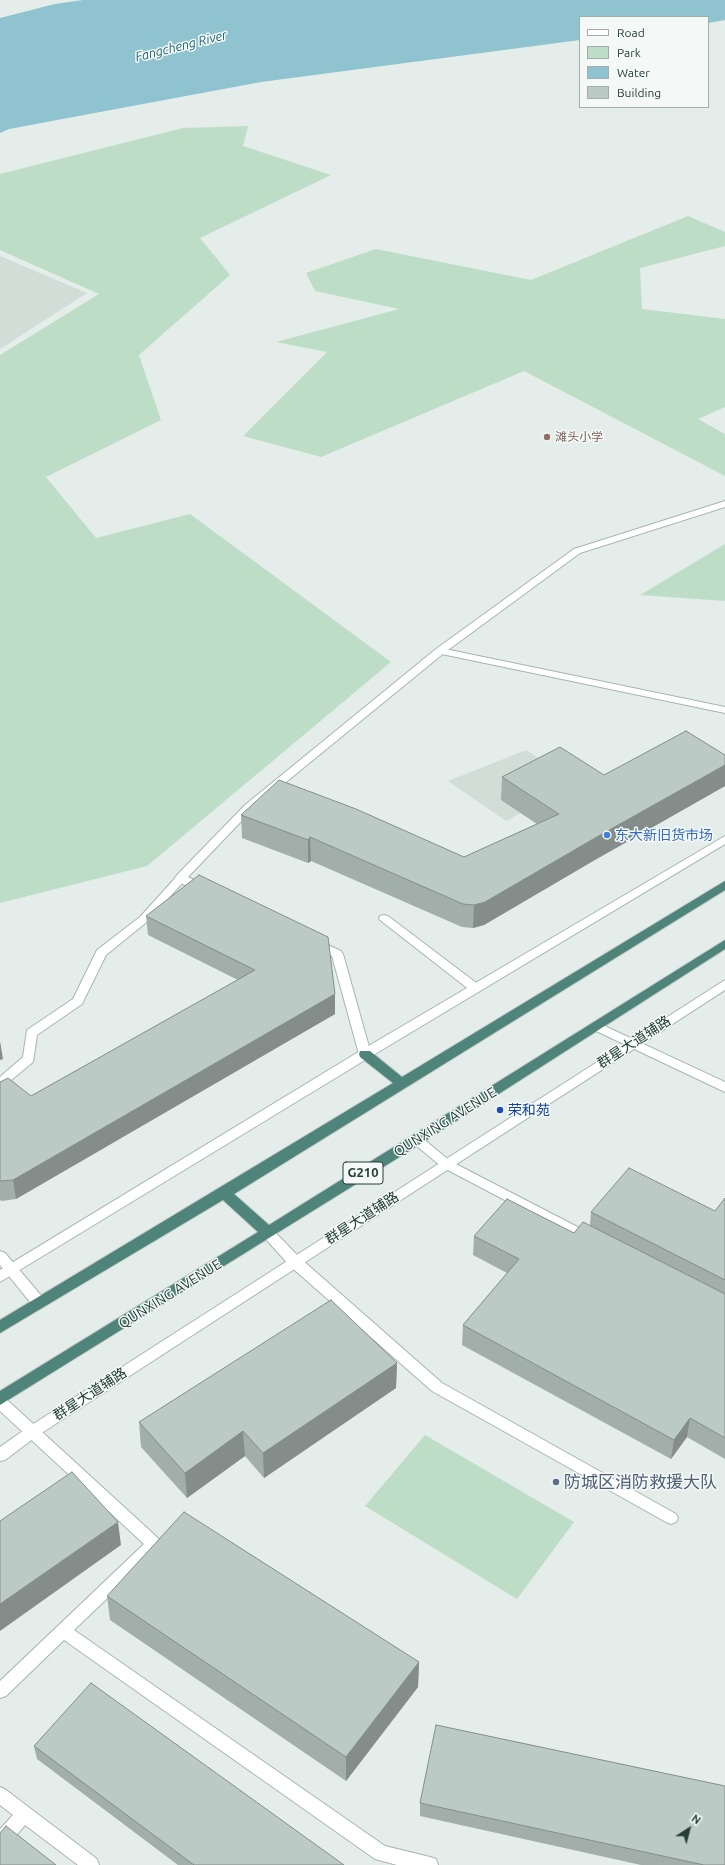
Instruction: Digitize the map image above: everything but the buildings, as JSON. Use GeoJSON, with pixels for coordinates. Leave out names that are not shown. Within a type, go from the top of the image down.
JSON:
{"type":"FeatureCollection","features":[{"type":"Feature","properties":{"kind":"highway"},"geometry":{"type":"LineString","coordinates":[[0,1327],[224,1193],[725,885]]}},
{"type":"Feature","properties":{"kind":"highway","name":"QUNXING AVENUE"},"geometry":{"type":"LineString","coordinates":[[0,1400],[417,1140],[725,944]]}},
{"type":"Feature","properties":{"kind":"highway"},"geometry":{"type":"LineString","coordinates":[[365,1054],[402,1084]]}},
{"type":"Feature","properties":{"kind":"highway"},"geometry":{"type":"LineString","coordinates":[[224,1193],[268,1233]]}},
{"type":"Feature","properties":{"kind":"street"},"geometry":{"type":"LineString","coordinates":[[216,895],[181,878],[249,807],[440,651],[577,551],[725,504]]}},
{"type":"Feature","properties":{"kind":"street"},"geometry":{"type":"LineString","coordinates":[[0,1278],[365,1054],[725,839]]}},
{"type":"Feature","properties":{"kind":"street"},"geometry":{"type":"LineString","coordinates":[[302,937],[337,954],[365,1054]]}},
{"type":"Feature","properties":{"kind":"street","name":"群星大道辅路"},"geometry":{"type":"LineString","coordinates":[[0,1455],[32,1432],[725,984]]}},
{"type":"Feature","properties":{"kind":"street"},"geometry":{"type":"LineString","coordinates":[[596,1026],[725,1087]]}},
{"type":"Feature","properties":{"kind":"lane"},"geometry":{"type":"LineString","coordinates":[[440,651],[725,710]]}},
{"type":"Feature","properties":{"kind":"lane"},"geometry":{"type":"LineString","coordinates":[[0,1083],[29,1058],[31,1033],[78,1001],[102,954],[144,919],[181,878]]}},
{"type":"Feature","properties":{"kind":"lane"},"geometry":{"type":"LineString","coordinates":[[384,918],[475,988]]}},
{"type":"Feature","properties":{"kind":"lane"},"geometry":{"type":"LineString","coordinates":[[417,1140],[446,1164],[599,1244]]}},
{"type":"Feature","properties":{"kind":"lane"},"geometry":{"type":"LineString","coordinates":[[268,1233],[295,1262],[437,1387],[671,1518]]}},
{"type":"Feature","properties":{"kind":"lane"},"geometry":{"type":"LineString","coordinates":[[0,1256],[39,1303]]}},
{"type":"Feature","properties":{"kind":"lane"},"geometry":{"type":"LineString","coordinates":[[0,1400],[32,1432],[154,1544],[0,1691]]}},
{"type":"Feature","properties":{"kind":"lane"},"geometry":{"type":"LineString","coordinates":[[63,1631],[381,1853],[430,1865]]}},
{"type":"Feature","properties":{"kind":"lane"},"geometry":{"type":"LineString","coordinates":[[0,1796],[91,1865]]}},
{"type":"Feature","properties":{"kind":"lane"},"geometry":{"type":"LineString","coordinates":[[0,1842],[24,1814]]}},
{"type":"Feature","properties":{"kind":"shaded area"},"geometry":{"type":"Polygon","coordinates":[[[0,256],[87,293],[0,349],[0,256]]]}},
{"type":"Feature","properties":{"kind":"shaded area"},"geometry":{"type":"Polygon","coordinates":[[[526,750],[651,829],[593,861],[521,813],[506,821],[448,781],[526,750]]]}},
{"type":"Feature","properties":{"kind":"green space"},"geometry":{"type":"Polygon","coordinates":[[[248,126],[243,146],[331,175],[200,238],[230,275],[139,355],[161,420],[46,477],[96,538],[190,514],[391,662],[147,866],[0,903],[0,355],[99,294],[0,250],[0,174],[183,128],[248,126]]]}},
{"type":"Feature","properties":{"kind":"green space"},"geometry":{"type":"Polygon","coordinates":[[[688,216],[725,232],[725,246],[640,268],[642,309],[725,319],[725,407],[698,419],[725,434],[725,476],[524,371],[321,457],[243,436],[327,352],[276,342],[399,309],[315,291],[306,273],[376,249],[531,280],[688,216]]]}},
{"type":"Feature","properties":{"kind":"green space"},"geometry":{"type":"Polygon","coordinates":[[[725,544],[725,601],[640,595],[725,544]]]}},
{"type":"Feature","properties":{"kind":"green space"},"geometry":{"type":"Polygon","coordinates":[[[425,1435],[574,1522],[517,1599],[365,1506],[425,1435]]]}},
{"type":"Feature","properties":{"kind":"water","name":"Fangcheng River"},"geometry":{"type":"Polygon","coordinates":[[[83,0],[725,0],[725,20],[709,23],[709,16],[579,16],[579,40],[261,82],[9,129],[0,133],[0,18],[55,4],[83,0]]]}},
{"type":"Feature","properties":{"kind":"place","name":"滩头小学"},"geometry":{"type":"Point","coordinates":[547,437]}},
{"type":"Feature","properties":{"kind":"place","name":"东大新旧货市场"},"geometry":{"type":"Point","coordinates":[607,835]}},
{"type":"Feature","properties":{"kind":"place","name":"荣和苑"},"geometry":{"type":"Point","coordinates":[500,1110]}},
{"type":"Feature","properties":{"kind":"place","name":"防城区消防救援大队"},"geometry":{"type":"Point","coordinates":[556,1482]}}]}
